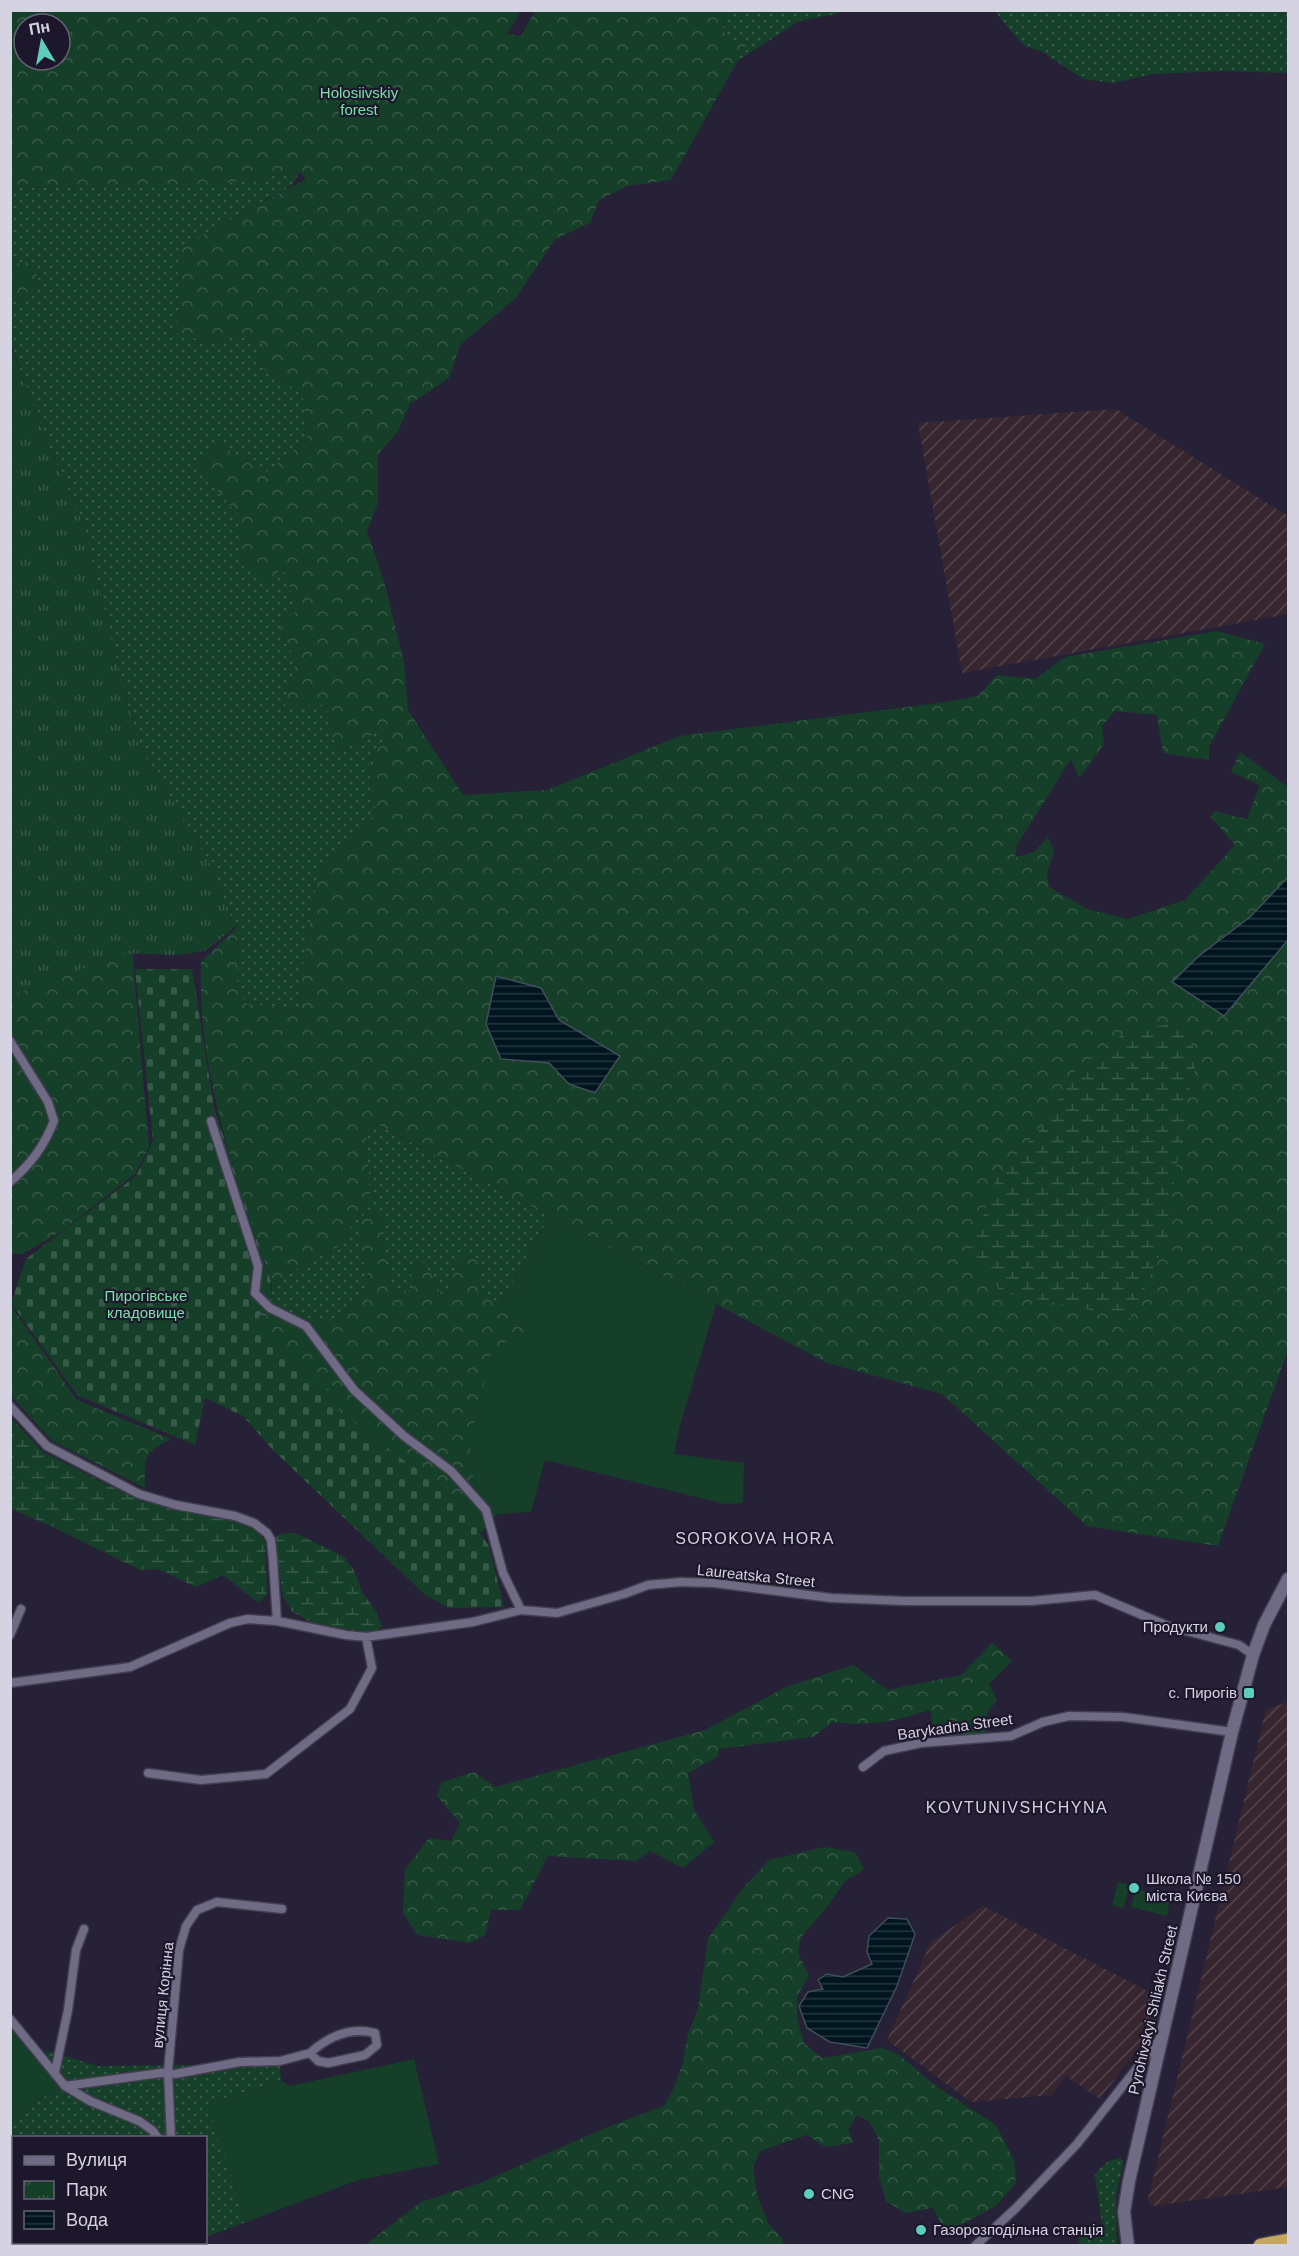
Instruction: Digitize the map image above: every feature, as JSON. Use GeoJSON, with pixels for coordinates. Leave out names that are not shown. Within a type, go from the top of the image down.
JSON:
{"type":"FeatureCollection","features":[{"type":"Feature","properties":{"kind":"highway"},"geometry":{"type":"LineString","coordinates":[[1261,2246],[1288,2241]]}},
{"type":"Feature","properties":{"kind":"street"},"geometry":{"type":"LineString","coordinates":[[10,1041],[48,1102],[54,1121],[41,1150],[26,1169],[10,1182]]}},
{"type":"Feature","properties":{"kind":"street"},"geometry":{"type":"LineString","coordinates":[[211,1121],[258,1266],[255,1293],[270,1308],[306,1326],[354,1390],[404,1436],[451,1471],[486,1510],[503,1573],[521,1610]]}},
{"type":"Feature","properties":{"kind":"street"},"geometry":{"type":"LineString","coordinates":[[10,1406],[47,1446],[139,1494],[176,1505],[235,1516],[254,1523],[267,1533],[271,1540],[277,1621]]}},
{"type":"Feature","properties":{"kind":"street","name":"Pyrohivskyi Shliakh Street"},"geometry":{"type":"LineString","coordinates":[[1128,2246],[1124,2224],[1125,2199],[1232,1732],[1253,1655],[1264,1625],[1288,1579]]}},
{"type":"Feature","properties":{"kind":"street","name":"Laureatska Street"},"geometry":{"type":"LineString","coordinates":[[10,1683],[130,1667],[230,1623],[248,1619],[277,1621],[366,1637],[472,1622],[521,1610],[557,1613],[648,1585],[681,1582],[714,1583],[831,1598],[904,1601],[1031,1601],[1095,1594],[1168,1626],[1239,1645],[1253,1655]]}},
{"type":"Feature","properties":{"kind":"street"},"geometry":{"type":"LineString","coordinates":[[10,1635],[21,1609]]}},
{"type":"Feature","properties":{"kind":"street"},"geometry":{"type":"LineString","coordinates":[[148,1773],[201,1780],[266,1774],[350,1709],[372,1668],[366,1637]]}},
{"type":"Feature","properties":{"kind":"street","name":"Barykadna Street"},"geometry":{"type":"LineString","coordinates":[[863,1767],[884,1751],[921,1743],[1011,1736],[1043,1722],[1069,1716],[1123,1717],[1232,1732]]}},
{"type":"Feature","properties":{"kind":"street","name":"вулиця Корінна"},"geometry":{"type":"LineString","coordinates":[[171,2136],[168,2072],[179,1950],[186,1926],[197,1910],[218,1902],[282,1909]]}},
{"type":"Feature","properties":{"kind":"street"},"geometry":{"type":"LineString","coordinates":[[55,2072],[68,2010],[76,1950],[84,1929]]}},
{"type":"Feature","properties":{"kind":"street"},"geometry":{"type":"LineString","coordinates":[[10,2019],[65,2086],[90,2101],[139,2121],[156,2136]]}},
{"type":"Feature","properties":{"kind":"street"},"geometry":{"type":"LineString","coordinates":[[65,2086],[168,2072],[175,2073],[240,2062],[280,2061],[310,2053],[325,2040],[361,2030],[375,2034],[377,2044],[365,2055],[328,2063],[318,2061],[310,2053]]}},
{"type":"Feature","properties":{"kind":"street"},"geometry":{"type":"LineString","coordinates":[[975,2246],[1015,2209],[1077,2144],[1164,2034]]}},
{"type":"Feature","properties":{"kind":"shaded area"},"geometry":{"type":"Polygon","coordinates":[[[1116,409],[1288,516],[1288,614],[962,673],[918,423],[1116,409]]]}},
{"type":"Feature","properties":{"kind":"shaded area"},"geometry":{"type":"Polygon","coordinates":[[[1288,1702],[1288,2187],[1153,2206],[1150,2205],[1148,2199],[1266,1709],[1288,1702]]]}},
{"type":"Feature","properties":{"kind":"shaded area"},"geometry":{"type":"Polygon","coordinates":[[[983,1906],[1161,1998],[1156,2020],[1148,2021],[1146,2028],[1151,2032],[1100,2099],[1066,2076],[1052,2095],[971,2102],[887,2040],[931,1942],[983,1906]]]}},
{"type":"Feature","properties":{"kind":"green space","name":"Holosiivskiy forest"},"geometry":{"type":"Polygon","coordinates":[[[724,10],[723,29],[727,39],[747,44],[671,180],[627,186],[599,200],[590,223],[555,239],[516,298],[460,345],[449,378],[410,404],[398,431],[378,454],[378,503],[367,531],[384,581],[404,662],[408,710],[463,795],[547,790],[680,736],[978,696],[997,675],[1035,679],[1065,657],[1217,631],[1265,644],[1209,747],[1209,760],[1163,753],[1157,715],[1115,711],[1102,726],[1104,744],[1079,778],[1071,759],[1017,845],[1015,857],[1034,852],[1048,837],[1054,851],[1047,874],[1049,887],[1087,909],[1128,919],[1185,900],[1235,845],[1211,817],[1214,811],[1247,819],[1260,785],[1231,772],[1240,752],[1288,787],[1288,877],[1250,917],[1200,955],[1224,1016],[1288,940],[1288,1350],[1218,1546],[1087,1526],[942,1394],[827,1363],[375,1123],[374,1128],[366,1133],[370,1196],[339,1246],[272,1283],[233,1165],[212,1086],[201,1004],[201,962],[238,926],[237,990],[247,1004],[300,1010],[301,979],[318,873],[376,813],[368,766],[392,725],[337,752],[325,705],[285,706],[296,662],[278,622],[297,611],[283,566],[268,582],[244,567],[237,514],[197,466],[218,444],[268,472],[307,439],[303,395],[256,364],[263,343],[228,334],[216,344],[171,332],[183,310],[178,274],[180,247],[306,179],[300,172],[220,184],[115,184],[27,188],[11,186],[10,11],[521,11],[507,34],[521,36],[535,11],[724,10]],[[541,988],[549,1063],[569,1084],[595,1093],[619,1056],[559,1020],[541,988]],[[1198,1056],[1076,1071],[1040,1129],[998,1176],[1070,1305],[1131,1320],[1198,1056]]]}},
{"type":"Feature","properties":{"kind":"green space"},"geometry":{"type":"Polygon","coordinates":[[[724,11],[841,11],[799,21],[736,62],[723,29],[724,11]]]}},
{"type":"Feature","properties":{"kind":"green space"},"geometry":{"type":"Polygon","coordinates":[[[995,11],[1288,11],[1288,73],[1222,71],[1153,74],[1113,83],[1083,79],[1041,51],[1026,47],[995,11]]]}},
{"type":"Feature","properties":{"kind":"green space"},"geometry":{"type":"Polygon","coordinates":[[[300,172],[291,186],[181,247],[183,310],[171,331],[216,344],[228,334],[264,343],[256,364],[303,394],[307,439],[268,472],[218,444],[197,466],[237,514],[244,567],[283,565],[297,611],[278,622],[296,662],[285,706],[325,705],[338,752],[393,723],[368,766],[376,813],[318,873],[301,979],[300,1010],[247,1004],[237,990],[238,926],[235,927],[214,871],[137,740],[83,524],[44,435],[11,343],[11,186],[27,188],[115,184],[220,184],[300,172]]]}},
{"type":"Feature","properties":{"kind":"green space"},"geometry":{"type":"Polygon","coordinates":[[[27,262],[37,276],[37,291],[27,299],[20,299],[11,296],[11,265],[27,262]]]}},
{"type":"Feature","properties":{"kind":"green space"},"geometry":{"type":"Polygon","coordinates":[[[10,343],[44,435],[83,524],[137,740],[214,871],[235,927],[205,951],[178,955],[123,953],[11,996],[10,343]]]}},
{"type":"Feature","properties":{"kind":"green space"},"geometry":{"type":"Polygon","coordinates":[[[132,949],[149,1147],[135,1174],[62,1231],[22,1254],[11,1254],[10,985],[132,949]]]}},
{"type":"Feature","properties":{"kind":"green space","name":"Пирогівське кладовище"},"geometry":{"type":"Polygon","coordinates":[[[135,969],[192,969],[214,1107],[271,1282],[272,1299],[253,1324],[337,1397],[340,1412],[402,1459],[437,1482],[467,1514],[489,1546],[504,1607],[449,1608],[424,1594],[274,1451],[243,1416],[205,1398],[195,1445],[77,1395],[11,1303],[26,1259],[136,1176],[153,1141],[135,969]]]}},
{"type":"Feature","properties":{"kind":"green space"},"geometry":{"type":"Polygon","coordinates":[[[1180,1022],[1198,1056],[1188,1095],[1164,1245],[1131,1320],[1070,1305],[1002,1293],[969,1255],[998,1176],[1040,1129],[1076,1071],[1124,1033],[1180,1022]]]}},
{"type":"Feature","properties":{"kind":"green space"},"geometry":{"type":"Polygon","coordinates":[[[374,1123],[550,1216],[498,1307],[482,1295],[480,1265],[457,1264],[448,1292],[441,1296],[433,1277],[404,1294],[389,1288],[383,1236],[361,1258],[368,1270],[365,1293],[347,1312],[334,1318],[281,1320],[263,1310],[272,1299],[272,1283],[339,1246],[370,1196],[366,1133],[372,1130],[374,1123]]]}},
{"type":"Feature","properties":{"kind":"green space"},"geometry":{"type":"Polygon","coordinates":[[[372,1208],[382,1217],[389,1288],[404,1294],[413,1288],[410,1268],[423,1262],[442,1296],[448,1292],[457,1264],[469,1251],[480,1265],[483,1295],[531,1330],[471,1467],[477,1492],[462,1508],[437,1482],[402,1459],[340,1412],[253,1324],[263,1310],[281,1320],[334,1318],[347,1312],[365,1293],[368,1270],[361,1258],[358,1241],[364,1213],[372,1208]]]}},
{"type":"Feature","properties":{"kind":"green space"},"geometry":{"type":"Polygon","coordinates":[[[550,1216],[716,1304],[680,1425],[674,1454],[744,1463],[743,1503],[725,1504],[545,1460],[531,1512],[497,1514],[481,1533],[462,1509],[477,1492],[471,1467],[470,1441],[492,1349],[530,1330],[498,1307],[550,1216]]]}},
{"type":"Feature","properties":{"kind":"green space"},"geometry":{"type":"Polygon","coordinates":[[[11,1306],[77,1400],[171,1439],[155,1449],[147,1458],[145,1488],[52,1441],[11,1396],[11,1306]]]}},
{"type":"Feature","properties":{"kind":"green space"},"geometry":{"type":"Polygon","coordinates":[[[10,1417],[43,1452],[122,1492],[174,1508],[244,1523],[260,1534],[265,1541],[267,1594],[259,1603],[223,1575],[196,1587],[158,1569],[140,1570],[11,1509],[10,1417]]]}},
{"type":"Feature","properties":{"kind":"green space"},"geometry":{"type":"Polygon","coordinates":[[[283,1533],[296,1533],[344,1557],[353,1569],[364,1595],[376,1611],[382,1626],[374,1633],[314,1624],[291,1611],[283,1597],[274,1538],[283,1533]]]}},
{"type":"Feature","properties":{"kind":"green space"},"geometry":{"type":"Polygon","coordinates":[[[992,1643],[1012,1661],[989,1684],[997,1700],[987,1713],[986,1735],[935,1739],[930,1710],[882,1722],[859,1724],[833,1722],[813,1737],[719,1749],[717,1757],[688,1773],[694,1810],[714,1842],[683,1868],[650,1851],[636,1861],[548,1856],[520,1910],[491,1910],[485,1935],[470,1943],[417,1935],[403,1913],[405,1869],[429,1838],[451,1841],[460,1823],[437,1796],[442,1782],[474,1772],[495,1787],[705,1730],[786,1687],[853,1665],[888,1690],[961,1675],[992,1643]]]}},
{"type":"Feature","properties":{"kind":"green space"},"geometry":{"type":"Polygon","coordinates":[[[825,1847],[855,1852],[864,1870],[846,1880],[801,1937],[798,1953],[809,1976],[797,1996],[797,2018],[804,2043],[822,2058],[882,2048],[898,2054],[937,2087],[996,2125],[1014,2160],[1016,2183],[996,2206],[946,2233],[933,2208],[905,2213],[886,2201],[879,2177],[879,2141],[870,2122],[857,2115],[848,2130],[853,2143],[825,2147],[807,2135],[760,2151],[753,2167],[757,2195],[768,2223],[782,2238],[783,2245],[365,2245],[421,2202],[480,2183],[605,2128],[664,2106],[683,2063],[688,2034],[698,2009],[708,1939],[743,1888],[769,1860],[825,1847]]]}},
{"type":"Feature","properties":{"kind":"green space"},"geometry":{"type":"Polygon","coordinates":[[[1118,1882],[1170,1898],[1167,1916],[1131,1907],[1135,1891],[1129,1889],[1123,1908],[1112,1905],[1118,1882]]]}},
{"type":"Feature","properties":{"kind":"green space"},"geometry":{"type":"Polygon","coordinates":[[[10,2019],[65,2086],[34,2102],[11,2121],[10,2019]]]}},
{"type":"Feature","properties":{"kind":"green space"},"geometry":{"type":"Polygon","coordinates":[[[44,2050],[98,2066],[280,2064],[281,2081],[208,2104],[246,2222],[207,2237],[207,2136],[12,2136],[12,2244],[200,2245],[11,2246],[11,2121],[34,2102],[65,2086],[44,2050]]]}},
{"type":"Feature","properties":{"kind":"green space"},"geometry":{"type":"Polygon","coordinates":[[[414,2059],[439,2164],[358,2180],[246,2222],[207,2104],[281,2081],[290,2086],[414,2059]]]}},
{"type":"Feature","properties":{"kind":"green space"},"geometry":{"type":"Polygon","coordinates":[[[1119,2158],[1123,2160],[1123,2164],[1116,2196],[1117,2245],[1079,2245],[1079,2234],[1103,2231],[1095,2176],[1105,2164],[1119,2158]]]}},
{"type":"Feature","properties":{"kind":"water"},"geometry":{"type":"Polygon","coordinates":[[[1288,877],[1288,940],[1224,1016],[1172,982],[1200,955],[1250,917],[1288,877]]]}},
{"type":"Feature","properties":{"kind":"water"},"geometry":{"type":"Polygon","coordinates":[[[496,976],[541,988],[559,1020],[620,1056],[595,1093],[569,1084],[549,1063],[501,1059],[486,1024],[496,976]]]}},
{"type":"Feature","properties":{"kind":"water"},"geometry":{"type":"Polygon","coordinates":[[[888,1918],[907,1919],[915,1934],[897,1986],[867,2048],[830,2042],[807,2028],[799,2006],[808,1992],[823,1989],[818,1980],[827,1974],[843,1977],[872,1964],[867,1952],[869,1936],[888,1918]]]}},
{"type":"Feature","properties":{"kind":"place","name":"Продукти"},"geometry":{"type":"Point","coordinates":[1220,1627]}},
{"type":"Feature","properties":{"kind":"place","name":"с. Пирогів"},"geometry":{"type":"Point","coordinates":[1249,1693]}},
{"type":"Feature","properties":{"kind":"place","name":"Школа № 150 міста Києва"},"geometry":{"type":"Point","coordinates":[1134,1888]}},
{"type":"Feature","properties":{"kind":"place","name":"CNG"},"geometry":{"type":"Point","coordinates":[809,2194]}},
{"type":"Feature","properties":{"kind":"place","name":"Газорозподільна станція"},"geometry":{"type":"Point","coordinates":[921,2230]}},
{"type":"Feature","properties":{"kind":"district","name":"SOROKOVA HORA"},"geometry":{"type":"Point","coordinates":[755,1538]}},
{"type":"Feature","properties":{"kind":"district","name":"KOVTUNIVSHCHYNA"},"geometry":{"type":"Point","coordinates":[1017,1807]}}]}
